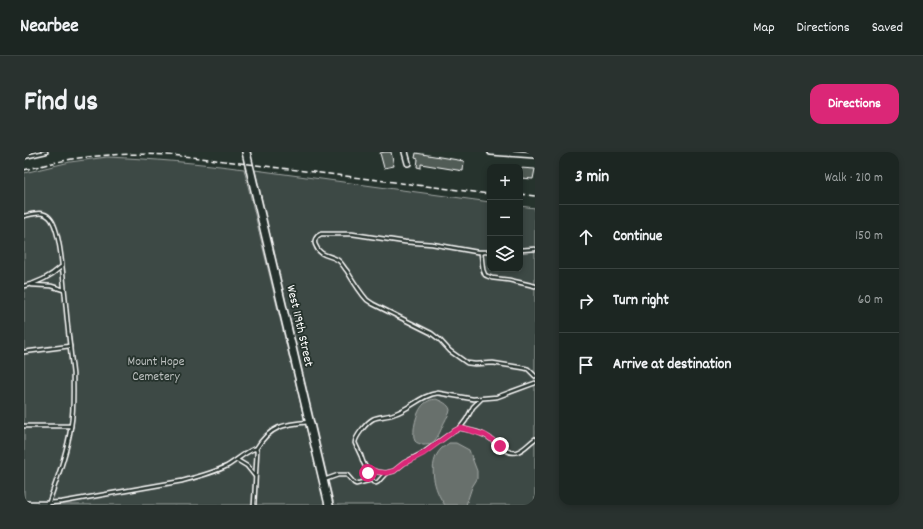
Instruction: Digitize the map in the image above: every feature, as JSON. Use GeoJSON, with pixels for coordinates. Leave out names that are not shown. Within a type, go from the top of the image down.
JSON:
{"type":"FeatureCollection","features":[{"type":"Feature","properties":{"kind":"street","name":"West 119th Street"},"geometry":{"type":"LineString","coordinates":[[246,152],[329,505]]}},
{"type":"Feature","properties":{"kind":"street"},"geometry":{"type":"LineString","coordinates":[[405,152],[408,163]]}},
{"type":"Feature","properties":{"kind":"street"},"geometry":{"type":"LineString","coordinates":[[491,152],[535,155]]}},
{"type":"Feature","properties":{"kind":"lane"},"geometry":{"type":"LineString","coordinates":[[24,157],[46,152]]}},
{"type":"Feature","properties":{"kind":"lane"},"geometry":{"type":"LineString","coordinates":[[24,216],[42,213],[50,218],[55,226],[62,266],[70,346],[73,387],[71,426],[63,460],[48,504]]}},
{"type":"Feature","properties":{"kind":"lane"},"geometry":{"type":"LineString","coordinates":[[487,252],[469,251],[432,244],[405,242],[352,234],[325,233],[318,235],[315,240],[316,246],[320,252],[340,261],[367,300],[436,337],[450,351],[462,360],[471,364],[493,363],[524,368],[528,369],[535,376]]}},
{"type":"Feature","properties":{"kind":"lane"},"geometry":{"type":"LineString","coordinates":[[523,250],[535,249]]}},
{"type":"Feature","properties":{"kind":"lane"},"geometry":{"type":"LineString","coordinates":[[481,252],[483,270],[487,276],[535,286]]}},
{"type":"Feature","properties":{"kind":"lane"},"geometry":{"type":"LineString","coordinates":[[24,286],[48,277],[62,266]]}},
{"type":"Feature","properties":{"kind":"lane"},"geometry":{"type":"LineString","coordinates":[[30,284],[64,290]]}},
{"type":"Feature","properties":{"kind":"lane"},"geometry":{"type":"LineString","coordinates":[[24,352],[70,346]]}},
{"type":"Feature","properties":{"kind":"lane"},"geometry":{"type":"LineString","coordinates":[[386,473],[376,483],[372,482],[355,443],[359,434],[373,419],[392,415],[422,398],[438,393],[481,399],[497,397],[535,383]]}},
{"type":"Feature","properties":{"kind":"lane"},"geometry":{"type":"LineString","coordinates":[[365,468],[386,473],[394,471],[404,463],[423,454],[460,428],[473,407],[481,399]]}},
{"type":"Feature","properties":{"kind":"lane"},"geometry":{"type":"LineString","coordinates":[[24,503],[48,504],[182,481],[200,476],[215,471],[237,460],[251,450],[256,449],[272,430],[283,425],[310,422]]}},
{"type":"Feature","properties":{"kind":"lane"},"geometry":{"type":"LineString","coordinates":[[24,426],[71,426]]}},
{"type":"Feature","properties":{"kind":"lane"},"geometry":{"type":"LineString","coordinates":[[460,428],[485,435],[512,453],[519,452],[535,439]]}},
{"type":"Feature","properties":{"kind":"lane"},"geometry":{"type":"LineString","coordinates":[[254,505],[256,449]]}},
{"type":"Feature","properties":{"kind":"lane"},"geometry":{"type":"LineString","coordinates":[[237,460],[247,466],[256,477]]}},
{"type":"Feature","properties":{"kind":"lane"},"geometry":{"type":"LineString","coordinates":[[323,480],[346,475],[356,484],[371,480]]}},
{"type":"Feature","properties":{"kind":"green space","name":"Mount Hope Cemetery"},"geometry":{"type":"Polygon","coordinates":[[[107,157],[244,169],[325,505],[24,505],[24,173],[70,162],[107,157]]]}},
{"type":"Feature","properties":{"kind":"green space"},"geometry":{"type":"Polygon","coordinates":[[[255,170],[487,202],[487,272],[523,272],[523,206],[535,208],[535,505],[334,505],[255,170]]]}},
{"type":"Feature","properties":{"kind":"shaded area"},"geometry":{"type":"Polygon","coordinates":[[[436,399],[446,404],[450,411],[440,433],[435,440],[428,445],[423,445],[414,440],[416,419],[426,402],[436,399]]]}},
{"type":"Feature","properties":{"kind":"shaded area"},"geometry":{"type":"Polygon","coordinates":[[[449,443],[456,443],[469,450],[477,471],[477,479],[472,487],[466,505],[445,505],[435,485],[433,469],[434,462],[441,449],[449,443]]]}},
{"type":"Feature","properties":{"kind":"building"},"geometry":{"type":"Polygon","coordinates":[[[391,152],[394,166],[384,168],[380,153],[391,152]]]}},
{"type":"Feature","properties":{"kind":"building"},"geometry":{"type":"Polygon","coordinates":[[[416,153],[464,161],[463,171],[421,164],[421,168],[417,167],[418,159],[415,158],[416,153]]]}},
{"type":"Feature","properties":{"kind":"building"},"geometry":{"type":"Polygon","coordinates":[[[523,168],[535,169],[533,179],[523,178],[523,168]]]}},
{"type":"Feature","properties":{"kind":"railway"},"geometry":{"type":"LineString","coordinates":[[24,170],[66,160],[87,157],[132,154],[162,155],[192,157],[487,194]]}},
{"type":"Feature","properties":{"kind":"railway"},"geometry":{"type":"LineString","coordinates":[[523,194],[535,196]]}},
{"type":"Feature","properties":{"kind":"route"},"geometry":{"type":"LineString","coordinates":[[368,473],[365,468],[386,473],[394,471],[404,463],[423,454],[460,428],[485,435],[500,446]]}}]}
